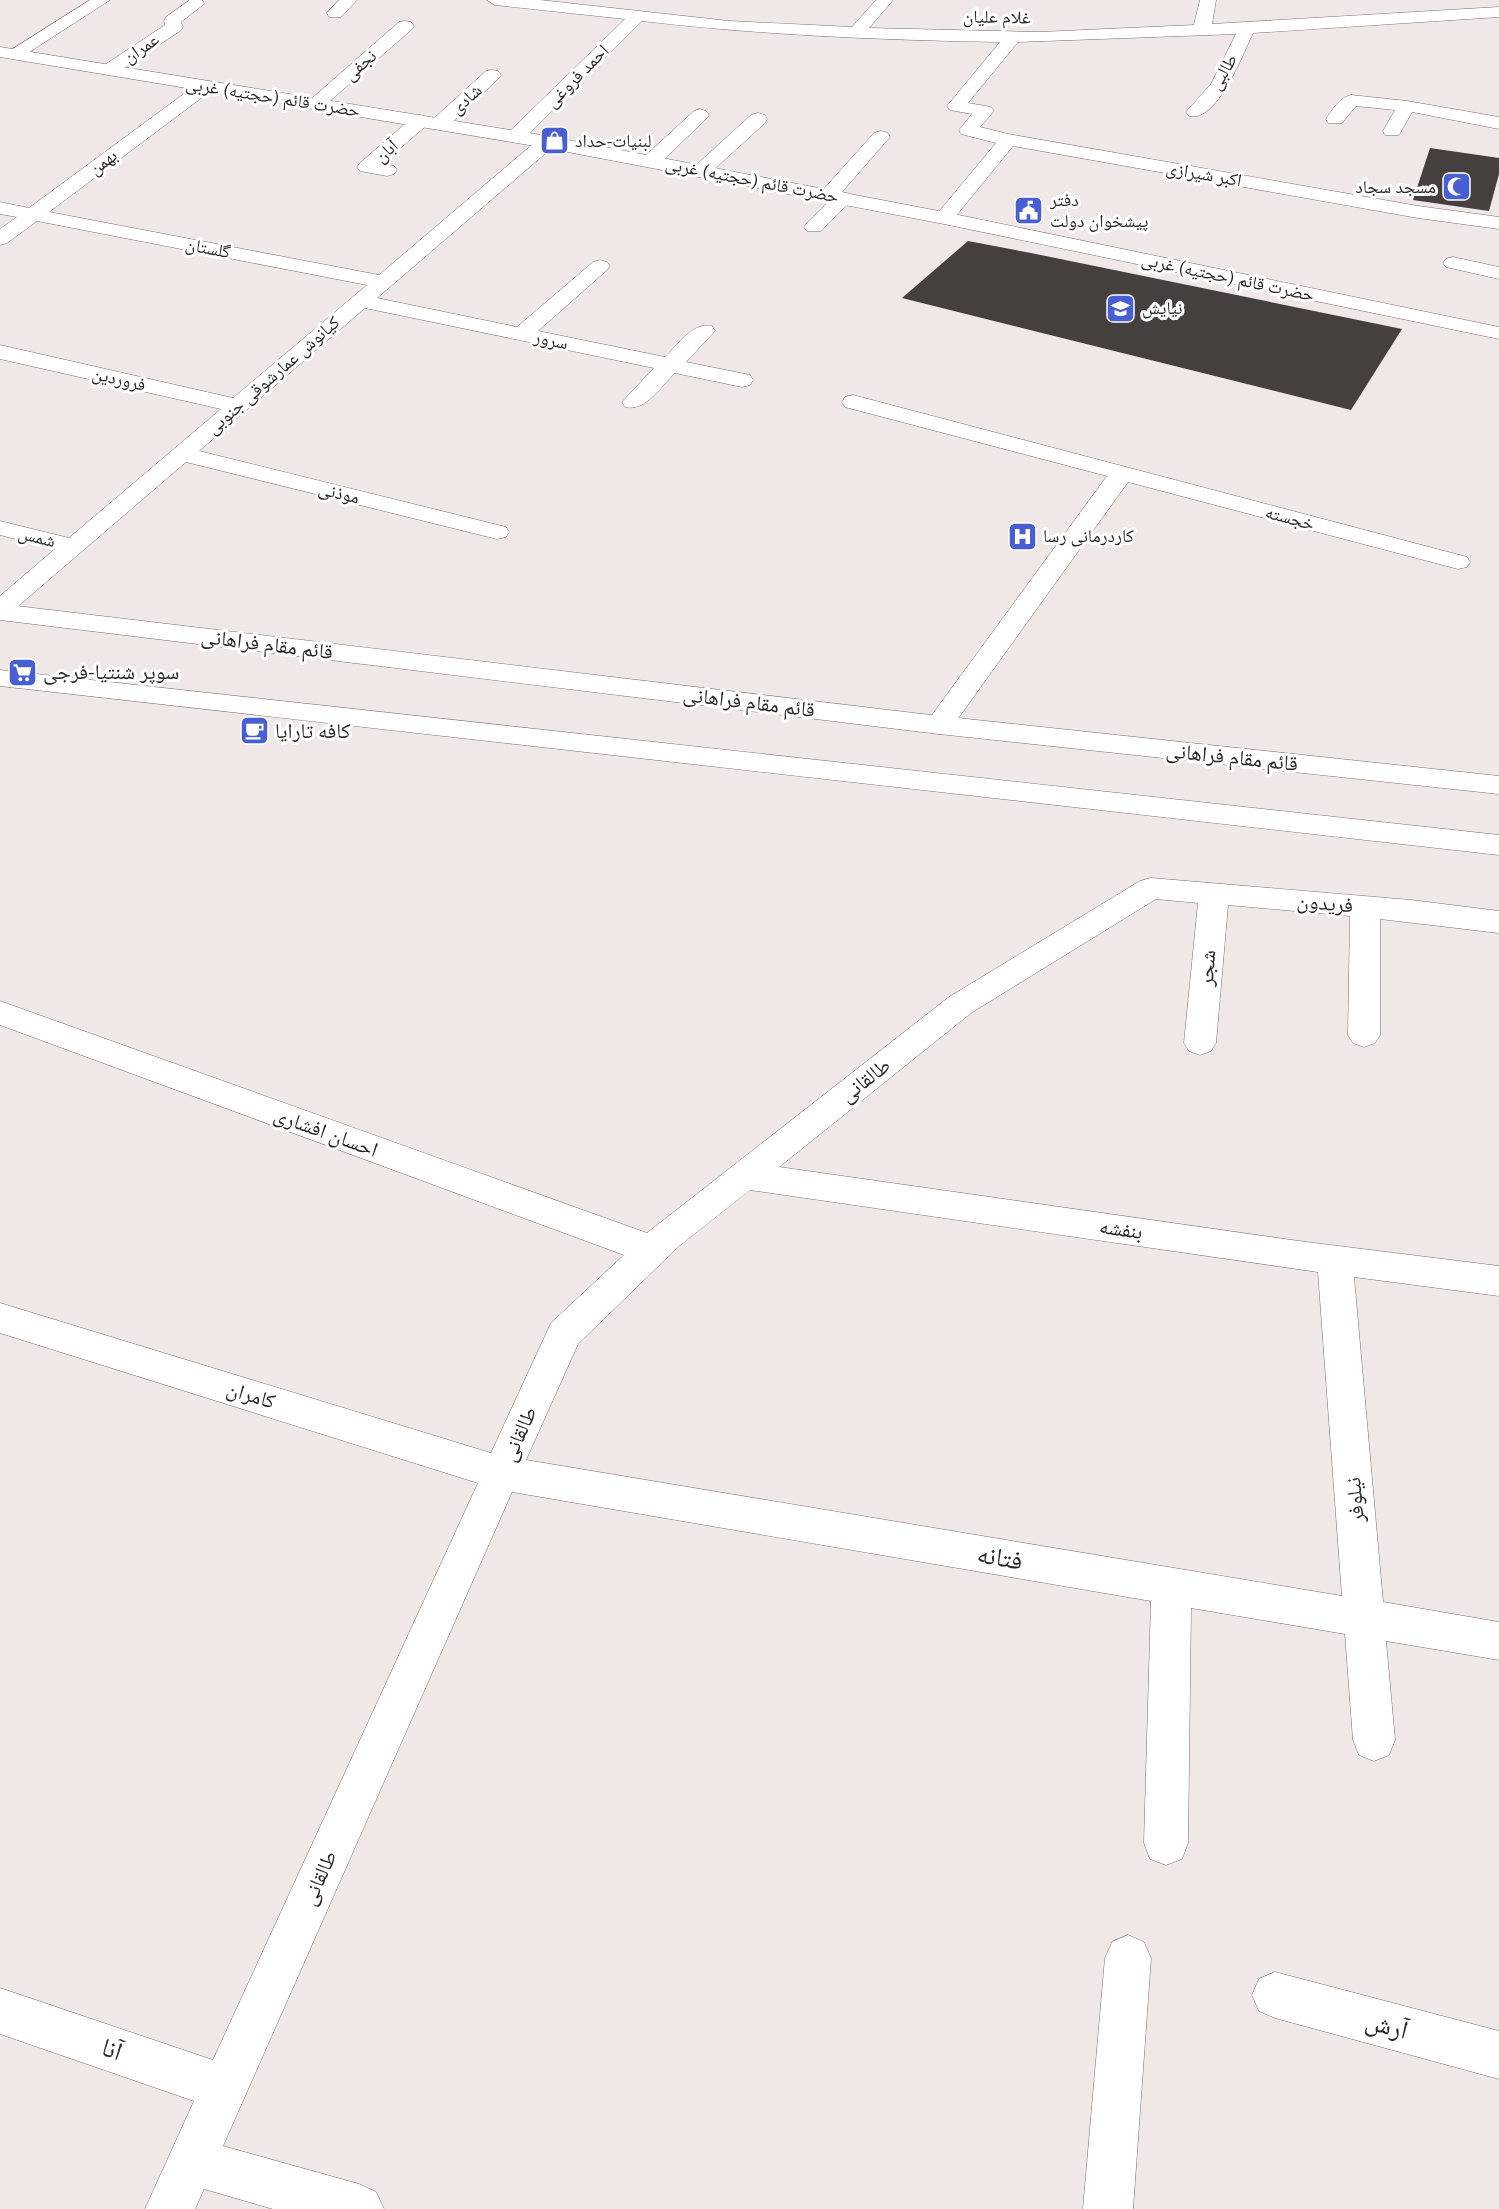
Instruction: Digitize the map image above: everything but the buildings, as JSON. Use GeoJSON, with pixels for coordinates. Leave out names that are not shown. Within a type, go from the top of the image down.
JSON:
{"type":"FeatureCollection","features":[{"type":"Feature","properties":{"kind":"street"},"geometry":{"type":"LineString","coordinates":[[7,53],[102,0]]}},
{"type":"Feature","properties":{"kind":"street"},"geometry":{"type":"LineString","coordinates":[[335,13],[349,0]]}},
{"type":"Feature","properties":{"kind":"street","name":"غلام علیان"},"geometry":{"type":"LineString","coordinates":[[495,0],[568,4],[638,16],[729,26],[896,35],[1014,36],[1202,30],[1499,12]]}},
{"type":"Feature","properties":{"kind":"street"},"geometry":{"type":"LineString","coordinates":[[856,33],[885,0]]}},
{"type":"Feature","properties":{"kind":"street"},"geometry":{"type":"LineString","coordinates":[[1202,30],[1208,0]]}},
{"type":"Feature","properties":{"kind":"street","name":"عمران"},"geometry":{"type":"LineString","coordinates":[[109,70],[174,27],[172,21],[196,4]]}},
{"type":"Feature","properties":{"kind":"street","name":"احمد فروغی"},"geometry":{"type":"LineString","coordinates":[[516,136],[638,16]]}},
{"type":"Feature","properties":{"kind":"street","name":"نجفی"},"geometry":{"type":"LineString","coordinates":[[316,104],[405,26]]}},
{"type":"Feature","properties":{"kind":"street","name":"طالبی"},"geometry":{"type":"LineString","coordinates":[[1195,112],[1219,86],[1246,28]]}},
{"type":"Feature","properties":{"kind":"street"},"geometry":{"type":"LineString","coordinates":[[885,50],[896,35]]}},
{"type":"Feature","properties":{"kind":"street","name":"اکبر شیرازی"},"geometry":{"type":"LineString","coordinates":[[1014,36],[956,106],[985,111],[968,130],[1008,140],[1418,212],[1499,223]]}},
{"type":"Feature","properties":{"kind":"street","name":"حضرت قائم (حجتیه) غربی"},"geometry":{"type":"LineString","coordinates":[[7,53],[547,141],[944,218],[1499,333]]}},
{"type":"Feature","properties":{"kind":"street","name":"شادی"},"geometry":{"type":"LineString","coordinates":[[429,122],[492,75]]}},
{"type":"Feature","properties":{"kind":"street","name":"بهمن"},"geometry":{"type":"LineString","coordinates":[[0,239],[206,86]]}},
{"type":"Feature","properties":{"kind":"street"},"geometry":{"type":"LineString","coordinates":[[1335,119],[1351,100],[1407,106],[1499,123]]}},
{"type":"Feature","properties":{"kind":"street"},"geometry":{"type":"LineString","coordinates":[[1392,131],[1407,106]]}},
{"type":"Feature","properties":{"kind":"street"},"geometry":{"type":"LineString","coordinates":[[651,161],[700,115]]}},
{"type":"Feature","properties":{"kind":"street"},"geometry":{"type":"LineString","coordinates":[[701,171],[758,119]]}},
{"type":"Feature","properties":{"kind":"street","name":"آبان"},"geometry":{"type":"LineString","coordinates":[[387,171],[367,167],[429,122]]}},
{"type":"Feature","properties":{"kind":"street"},"geometry":{"type":"LineString","coordinates":[[814,227],[881,137]]}},
{"type":"Feature","properties":{"kind":"street"},"geometry":{"type":"LineString","coordinates":[[944,218],[1008,140]]}},
{"type":"Feature","properties":{"kind":"street","name":"کیانوش عمارشوقی جنوبی"},"geometry":{"type":"LineString","coordinates":[[0,611],[547,141]]}},
{"type":"Feature","properties":{"kind":"street","name":"گلستان"},"geometry":{"type":"LineString","coordinates":[[0,208],[382,282]]}},
{"type":"Feature","properties":{"kind":"street"},"geometry":{"type":"LineString","coordinates":[[1453,263],[1499,273]]}},
{"type":"Feature","properties":{"kind":"street"},"geometry":{"type":"LineString","coordinates":[[522,334],[600,266]]}},
{"type":"Feature","properties":{"kind":"street","name":"سرور"},"geometry":{"type":"LineString","coordinates":[[360,301],[742,380]]}},
{"type":"Feature","properties":{"kind":"street"},"geometry":{"type":"LineString","coordinates":[[633,402],[704,331]]}},
{"type":"Feature","properties":{"kind":"street","name":"فروردین"},"geometry":{"type":"LineString","coordinates":[[0,352],[237,406]]}},
{"type":"Feature","properties":{"kind":"street","name":"خجسته"},"geometry":{"type":"LineString","coordinates":[[853,402],[1458,562]]}},
{"type":"Feature","properties":{"kind":"street","name":"موذنی"},"geometry":{"type":"LineString","coordinates":[[181,454],[497,532]]}},
{"type":"Feature","properties":{"kind":"street"},"geometry":{"type":"LineString","coordinates":[[939,725],[1122,473]]}},
{"type":"Feature","properties":{"kind":"street","name":"شمس"},"geometry":{"type":"LineString","coordinates":[[0,528],[74,546]]}},
{"type":"Feature","properties":{"kind":"street","name":"قائم مقام فراهانی"},"geometry":{"type":"LineString","coordinates":[[0,611],[939,725],[1499,785]]}},
{"type":"Feature","properties":{"kind":"street"},"geometry":{"type":"LineString","coordinates":[[0,678],[1499,845]]}},
{"type":"Feature","properties":{"kind":"street","name":"فریدون"},"geometry":{"type":"LineString","coordinates":[[1151,888],[1365,907],[1499,922]]}},
{"type":"Feature","properties":{"kind":"street","name":"طالقانی"},"geometry":{"type":"LineString","coordinates":[[170,2209],[564,1334],[652,1250],[960,1005],[1151,888]]}},
{"type":"Feature","properties":{"kind":"street","name":"شجر"},"geometry":{"type":"LineString","coordinates":[[1200,1043],[1214,893]]}},
{"type":"Feature","properties":{"kind":"street"},"geometry":{"type":"LineString","coordinates":[[1364,1035],[1365,907]]}},
{"type":"Feature","properties":{"kind":"street","name":"احسان افشاری"},"geometry":{"type":"LineString","coordinates":[[0,1013],[652,1250]]}},
{"type":"Feature","properties":{"kind":"street","name":"بنفشه"},"geometry":{"type":"LineString","coordinates":[[744,1175],[1335,1260],[1499,1281]]}},
{"type":"Feature","properties":{"kind":"street","name":"نیلوفر"},"geometry":{"type":"LineString","coordinates":[[1335,1260],[1374,1740]]}},
{"type":"Feature","properties":{"kind":"street","name":"کامران"},"geometry":{"type":"LineString","coordinates":[[0,1318],[501,1473]]}},
{"type":"Feature","properties":{"kind":"street","name":"فتانه"},"geometry":{"type":"LineString","coordinates":[[501,1473],[1499,1641]]}},
{"type":"Feature","properties":{"kind":"street"},"geometry":{"type":"LineString","coordinates":[[1166,1843],[1171,1586]]}},
{"type":"Feature","properties":{"kind":"street"},"geometry":{"type":"LineString","coordinates":[[1108,2209],[1128,1958]]}},
{"type":"Feature","properties":{"kind":"street","name":"آرش"},"geometry":{"type":"LineString","coordinates":[[1275,1995],[1499,2055]]}},
{"type":"Feature","properties":{"kind":"street","name":"آنا"},"geometry":{"type":"LineString","coordinates":[[0,2011],[225,2088]]}},
{"type":"Feature","properties":{"kind":"street"},"geometry":{"type":"LineString","coordinates":[[192,2161],[359,2209]]}},
{"type":"Feature","properties":{"kind":"place","name":"لبنیات-حداد"},"geometry":{"type":"Point","coordinates":[554,141]}},
{"type":"Feature","properties":{"kind":"place","name":"مسجد سجاد"},"geometry":{"type":"Point","coordinates":[1457,187]}},
{"type":"Feature","properties":{"kind":"place","name":"دفتر پیشخوان دولت"},"geometry":{"type":"Point","coordinates":[1029,210]}},
{"type":"Feature","properties":{"kind":"place","name":"نیایش"},"geometry":{"type":"Point","coordinates":[1121,308]}},
{"type":"Feature","properties":{"kind":"place","name":"کاردرمانی رسا"},"geometry":{"type":"Point","coordinates":[1022,536]}},
{"type":"Feature","properties":{"kind":"place","name":"سوپر شنتیا-فرجی"},"geometry":{"type":"Point","coordinates":[22,672]}},
{"type":"Feature","properties":{"kind":"place","name":"کافه تارایا"},"geometry":{"type":"Point","coordinates":[254,731]}}]}
